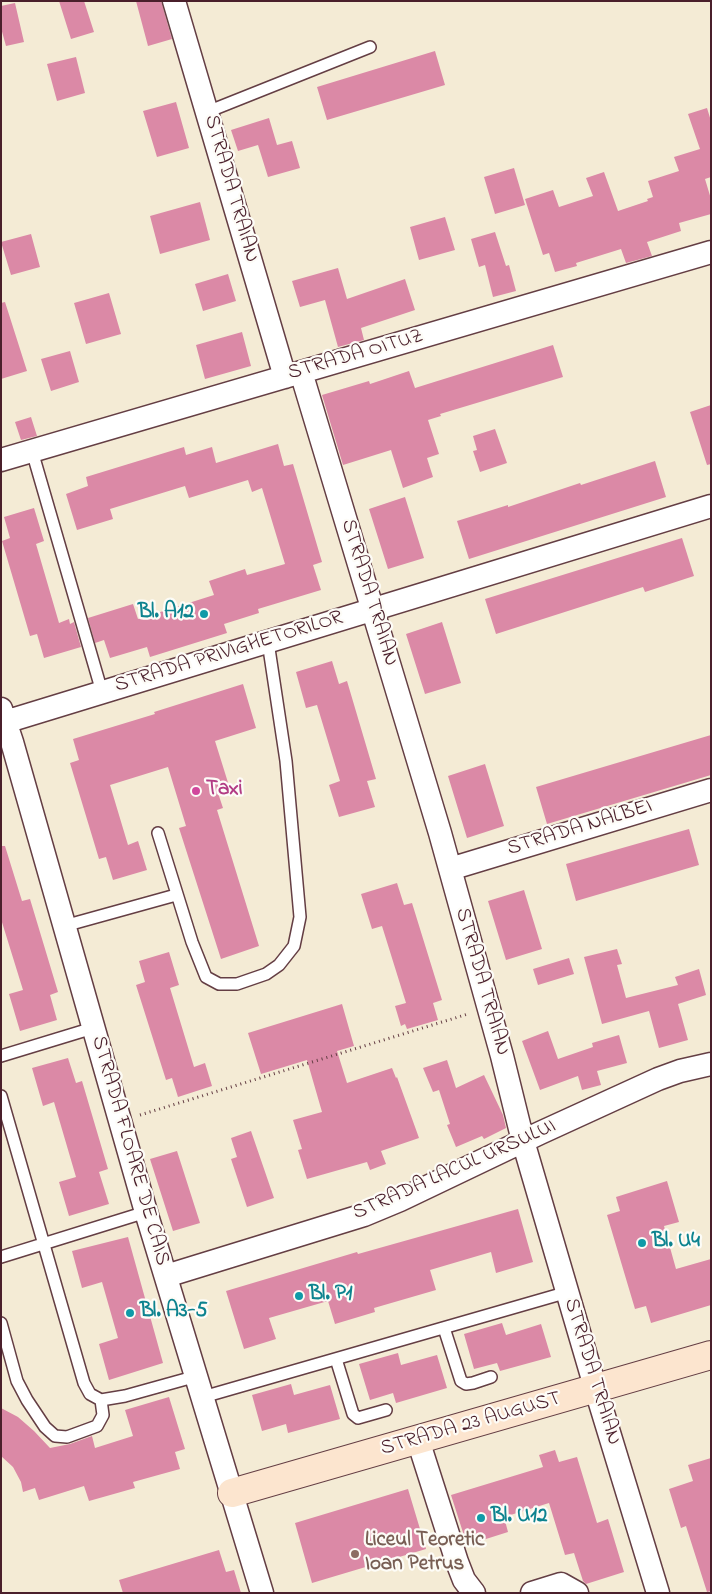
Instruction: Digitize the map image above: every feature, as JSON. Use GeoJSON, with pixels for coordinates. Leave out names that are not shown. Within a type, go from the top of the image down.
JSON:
{"type":"FeatureCollection","features":[{"type":"Feature","properties":{"kind":"main road","name":"STRADA 23 AUGUST"},"geometry":{"type":"LineString","coordinates":[[232,1493],[711,1356]]}},
{"type":"Feature","properties":{"kind":"street","name":"STRADA TRAIAN"},"geometry":{"type":"LineString","coordinates":[[174,1],[207,112],[293,375],[373,609],[450,869],[524,1141],[596,1390],[658,1593]]}},
{"type":"Feature","properties":{"kind":"street","name":"STRADA OITUZ"},"geometry":{"type":"LineString","coordinates":[[1,460],[711,252]]}},
{"type":"Feature","properties":{"kind":"street","name":"STRADA PRIVIGHETORILOR"},"geometry":{"type":"LineString","coordinates":[[3,716],[102,692],[711,506]]}},
{"type":"Feature","properties":{"kind":"street","name":"STRADA FLOARE DE CAIS"},"geometry":{"type":"LineString","coordinates":[[3,716],[146,1212],[262,1593]]}},
{"type":"Feature","properties":{"kind":"street","name":"STRADA NALBEI"},"geometry":{"type":"LineString","coordinates":[[450,869],[711,790]]}},
{"type":"Feature","properties":{"kind":"street","name":"STRADA LACUL URSULUI"},"geometry":{"type":"LineString","coordinates":[[166,1276],[364,1215],[400,1200],[658,1079],[680,1071],[711,1064]]}},
{"type":"Feature","properties":{"kind":"street"},"geometry":{"type":"LineString","coordinates":[[418,1440],[457,1562],[464,1580],[474,1593]]}},
{"type":"Feature","properties":{"kind":"street"},"geometry":{"type":"LineString","coordinates":[[532,1593],[562,1584],[577,1593]]}},
{"type":"Feature","properties":{"kind":"lane"},"geometry":{"type":"LineString","coordinates":[[207,112],[370,47]]}},
{"type":"Feature","properties":{"kind":"lane"},"geometry":{"type":"LineString","coordinates":[[32,451],[102,692]]}},
{"type":"Feature","properties":{"kind":"lane"},"geometry":{"type":"LineString","coordinates":[[158,833],[176,895],[206,977],[219,984],[237,984],[266,974],[279,965],[294,946],[300,917],[286,760],[268,642]]}},
{"type":"Feature","properties":{"kind":"lane"},"geometry":{"type":"LineString","coordinates":[[64,926],[176,895]]}},
{"type":"Feature","properties":{"kind":"lane"},"geometry":{"type":"LineString","coordinates":[[1,1056],[93,1028]]}},
{"type":"Feature","properties":{"kind":"lane"},"geometry":{"type":"LineString","coordinates":[[1,1096],[84,1383],[90,1394],[101,1400],[125,1396],[197,1376]]}},
{"type":"Feature","properties":{"kind":"lane"},"geometry":{"type":"LineString","coordinates":[[1,1257],[146,1212]]}},
{"type":"Feature","properties":{"kind":"lane"},"geometry":{"type":"LineString","coordinates":[[203,1398],[568,1292]]}},
{"type":"Feature","properties":{"kind":"lane"},"geometry":{"type":"LineString","coordinates":[[1,1323],[17,1381],[45,1427],[55,1436],[67,1437],[97,1426],[103,1415],[101,1400]]}},
{"type":"Feature","properties":{"kind":"lane"},"geometry":{"type":"LineString","coordinates":[[444,1328],[461,1381],[466,1384],[491,1377]]}},
{"type":"Feature","properties":{"kind":"lane"},"geometry":{"type":"LineString","coordinates":[[336,1359],[353,1414],[358,1418],[386,1410]]}},
{"type":"Feature","properties":{"kind":"path"},"geometry":{"type":"LineString","coordinates":[[120,1121],[489,1008]]}},
{"type":"Feature","properties":{"kind":"building"},"geometry":{"type":"Polygon","coordinates":[[[59,1],[84,1],[94,32],[71,39],[59,1]]]}},
{"type":"Feature","properties":{"kind":"building"},"geometry":{"type":"Polygon","coordinates":[[[136,1],[161,1],[172,39],[148,46],[136,1]]]}},
{"type":"Feature","properties":{"kind":"building"},"geometry":{"type":"Polygon","coordinates":[[[15,3],[24,42],[6,46],[1,28],[1,6],[15,3]]]}},
{"type":"Feature","properties":{"kind":"building"},"geometry":{"type":"Polygon","coordinates":[[[435,51],[445,85],[327,120],[317,87],[435,51]]]}},
{"type":"Feature","properties":{"kind":"building"},"geometry":{"type":"Polygon","coordinates":[[[76,57],[85,93],[57,101],[47,64],[76,57]]]}},
{"type":"Feature","properties":{"kind":"building"},"geometry":{"type":"Polygon","coordinates":[[[176,102],[189,148],[157,157],[143,111],[176,102]]]}},
{"type":"Feature","properties":{"kind":"building"},"geometry":{"type":"Polygon","coordinates":[[[707,108],[711,121],[711,177],[705,179],[711,199],[711,214],[679,223],[681,231],[647,242],[652,256],[626,263],[621,249],[576,263],[577,266],[555,272],[549,253],[543,255],[525,199],[553,190],[559,207],[593,196],[586,178],[604,172],[618,211],[648,201],[647,199],[653,197],[648,181],[679,171],[674,157],[700,149],[688,114],[707,108]]]}},
{"type":"Feature","properties":{"kind":"building"},"geometry":{"type":"Polygon","coordinates":[[[269,118],[277,145],[292,141],[300,168],[268,177],[258,145],[238,151],[231,130],[269,118]]]}},
{"type":"Feature","properties":{"kind":"building"},"geometry":{"type":"Polygon","coordinates":[[[514,168],[525,205],[495,214],[484,177],[514,168]]]}},
{"type":"Feature","properties":{"kind":"building"},"geometry":{"type":"Polygon","coordinates":[[[200,202],[210,240],[160,254],[150,216],[200,202]]]}},
{"type":"Feature","properties":{"kind":"building"},"geometry":{"type":"Polygon","coordinates":[[[445,217],[455,250],[419,260],[410,227],[445,217]]]}},
{"type":"Feature","properties":{"kind":"building"},"geometry":{"type":"Polygon","coordinates":[[[495,232],[506,266],[509,265],[516,291],[493,297],[485,265],[479,267],[471,239],[495,232]]]}},
{"type":"Feature","properties":{"kind":"building"},"geometry":{"type":"Polygon","coordinates":[[[31,234],[40,267],[11,275],[1,242],[31,234]]]}},
{"type":"Feature","properties":{"kind":"building"},"geometry":{"type":"Polygon","coordinates":[[[338,268],[347,299],[405,279],[415,310],[361,328],[364,340],[338,347],[325,300],[300,307],[292,281],[338,268]]]}},
{"type":"Feature","properties":{"kind":"building"},"geometry":{"type":"Polygon","coordinates":[[[228,274],[236,301],[203,311],[195,284],[228,274]]]}},
{"type":"Feature","properties":{"kind":"building"},"geometry":{"type":"Polygon","coordinates":[[[109,293],[121,334],[86,344],[74,303],[109,293]]]}},
{"type":"Feature","properties":{"kind":"building"},"geometry":{"type":"Polygon","coordinates":[[[5,302],[27,371],[1,379],[1,303],[5,302]]]}},
{"type":"Feature","properties":{"kind":"building"},"geometry":{"type":"Polygon","coordinates":[[[242,332],[251,366],[205,379],[196,345],[242,332]]]}},
{"type":"Feature","properties":{"kind":"building"},"geometry":{"type":"Polygon","coordinates":[[[553,345],[563,377],[440,414],[441,416],[428,420],[439,454],[427,458],[433,477],[403,488],[391,450],[343,465],[322,395],[369,381],[370,384],[409,371],[415,388],[553,345]]]}},
{"type":"Feature","properties":{"kind":"building"},"geometry":{"type":"Polygon","coordinates":[[[70,351],[79,382],[51,391],[41,359],[70,351]]]}},
{"type":"Feature","properties":{"kind":"building"},"geometry":{"type":"Polygon","coordinates":[[[711,405],[711,464],[707,465],[690,412],[711,405]]]}},
{"type":"Feature","properties":{"kind":"building"},"geometry":{"type":"Polygon","coordinates":[[[31,417],[37,436],[21,440],[15,422],[31,417]]]}},
{"type":"Feature","properties":{"kind":"building"},"geometry":{"type":"Polygon","coordinates":[[[495,429],[507,463],[480,472],[473,451],[477,450],[473,436],[495,429]]]}},
{"type":"Feature","properties":{"kind":"building"},"geometry":{"type":"Polygon","coordinates":[[[278,444],[284,466],[293,464],[322,562],[313,565],[321,590],[258,609],[259,613],[224,624],[227,633],[150,657],[147,647],[110,658],[104,640],[95,643],[88,618],[133,604],[138,619],[214,595],[209,581],[245,569],[247,575],[285,564],[262,488],[252,492],[248,480],[189,498],[185,486],[110,509],[113,519],[77,530],[66,494],[88,486],[86,477],[184,447],[186,455],[212,447],[216,463],[278,444]]]}},
{"type":"Feature","properties":{"kind":"building"},"geometry":{"type":"Polygon","coordinates":[[[655,461],[666,497],[469,559],[457,521],[508,505],[508,507],[580,483],[581,485],[655,461]]]}},
{"type":"Feature","properties":{"kind":"building"},"geometry":{"type":"Polygon","coordinates":[[[405,497],[424,558],[388,569],[369,509],[405,497]]]}},
{"type":"Feature","properties":{"kind":"building"},"geometry":{"type":"Polygon","coordinates":[[[34,508],[44,541],[36,544],[59,623],[69,619],[70,624],[74,622],[81,647],[44,658],[37,634],[30,636],[2,541],[10,538],[4,517],[34,508]]]}},
{"type":"Feature","properties":{"kind":"building"},"geometry":{"type":"Polygon","coordinates":[[[682,538],[694,576],[645,592],[643,587],[496,634],[485,599],[682,538]]]}},
{"type":"Feature","properties":{"kind":"building"},"geometry":{"type":"Polygon","coordinates":[[[442,622],[461,683],[425,694],[406,634],[442,622]]]}},
{"type":"Feature","properties":{"kind":"building"},"geometry":{"type":"Polygon","coordinates":[[[332,661],[339,684],[347,681],[376,779],[367,781],[375,807],[339,817],[329,785],[340,781],[317,705],[306,708],[296,672],[332,661]]]}},
{"type":"Feature","properties":{"kind":"building"},"geometry":{"type":"Polygon","coordinates":[[[243,684],[256,728],[215,741],[230,789],[218,793],[223,808],[217,810],[259,946],[221,959],[179,828],[186,826],[168,767],[110,785],[128,845],[138,841],[147,870],[113,880],[106,857],[99,859],[70,763],[79,760],[73,739],[243,684]]]}},
{"type":"Feature","properties":{"kind":"building"},"geometry":{"type":"Polygon","coordinates":[[[711,735],[711,775],[547,824],[536,787],[711,735]]]}},
{"type":"Feature","properties":{"kind":"building"},"geometry":{"type":"Polygon","coordinates":[[[485,764],[504,826],[467,838],[448,776],[485,764]]]}},
{"type":"Feature","properties":{"kind":"building"},"geometry":{"type":"Polygon","coordinates":[[[689,829],[699,865],[576,901],[566,864],[689,829]]]}},
{"type":"Feature","properties":{"kind":"building"},"geometry":{"type":"Polygon","coordinates":[[[1,846],[5,846],[22,901],[30,899],[58,992],[50,995],[57,1020],[20,1031],[9,994],[23,990],[1,919],[1,846]]]}},
{"type":"Feature","properties":{"kind":"building"},"geometry":{"type":"Polygon","coordinates":[[[397,883],[404,905],[412,903],[442,1000],[433,1003],[438,1020],[407,1029],[405,1024],[401,1026],[395,1006],[406,1003],[382,926],[372,929],[361,894],[397,883]]]}},
{"type":"Feature","properties":{"kind":"building"},"geometry":{"type":"Polygon","coordinates":[[[524,890],[542,949],[506,960],[488,901],[524,890]]]}},
{"type":"Feature","properties":{"kind":"building"},"geometry":{"type":"Polygon","coordinates":[[[617,949],[622,964],[617,965],[626,998],[678,985],[675,977],[699,969],[706,995],[678,1004],[688,1040],[659,1048],[649,1011],[602,1024],[584,957],[617,949]]]}},
{"type":"Feature","properties":{"kind":"building"},"geometry":{"type":"Polygon","coordinates":[[[169,952],[179,985],[170,988],[194,1067],[205,1063],[212,1086],[178,1097],[172,1078],[166,1080],[136,985],[145,982],[139,961],[169,952]]]}},
{"type":"Feature","properties":{"kind":"building"},"geometry":{"type":"Polygon","coordinates":[[[569,958],[574,974],[538,985],[533,969],[569,958]]]}},
{"type":"Feature","properties":{"kind":"building"},"geometry":{"type":"Polygon","coordinates":[[[342,1004],[354,1046],[337,1051],[347,1083],[392,1068],[419,1138],[381,1151],[386,1164],[370,1170],[367,1162],[307,1179],[298,1150],[302,1149],[293,1120],[322,1112],[307,1060],[261,1074],[248,1033],[342,1004]]]}},
{"type":"Feature","properties":{"kind":"building"},"geometry":{"type":"Polygon","coordinates":[[[548,1031],[558,1059],[593,1047],[592,1043],[619,1035],[627,1063],[597,1071],[601,1085],[582,1090],[578,1076],[540,1090],[522,1041],[548,1031]]]}},
{"type":"Feature","properties":{"kind":"building"},"geometry":{"type":"Polygon","coordinates":[[[68,1058],[76,1083],[82,1081],[108,1169],[99,1172],[109,1204],[69,1216],[59,1182],[76,1177],[54,1102],[43,1106],[32,1068],[68,1058]]]}},
{"type":"Feature","properties":{"kind":"building"},"geometry":{"type":"Polygon","coordinates":[[[447,1060],[456,1088],[484,1075],[503,1115],[506,1128],[484,1139],[482,1136],[456,1147],[447,1125],[450,1124],[439,1090],[433,1092],[423,1068],[447,1060]]]}},
{"type":"Feature","properties":{"kind":"building"},"geometry":{"type":"Polygon","coordinates":[[[251,1131],[274,1198],[247,1207],[231,1159],[237,1157],[231,1138],[251,1131]]]}},
{"type":"Feature","properties":{"kind":"building"},"geometry":{"type":"Polygon","coordinates":[[[177,1151],[200,1223],[173,1231],[150,1159],[177,1151]]]}},
{"type":"Feature","properties":{"kind":"building","name":"Bl. U4"},"geometry":{"type":"Polygon","coordinates":[[[667,1181],[679,1222],[664,1226],[676,1269],[711,1259],[711,1305],[651,1323],[646,1306],[635,1309],[607,1215],[620,1211],[616,1197],[667,1181]]]}},
{"type":"Feature","properties":{"kind":"building"},"geometry":{"type":"Polygon","coordinates":[[[518,1209],[533,1262],[496,1273],[491,1252],[430,1270],[436,1290],[374,1308],[375,1312],[335,1324],[328,1301],[269,1318],[276,1339],[244,1349],[226,1291],[357,1252],[358,1254],[518,1209]]]}},
{"type":"Feature","properties":{"kind":"building","name":"Bl. A3-5"},"geometry":{"type":"Polygon","coordinates":[[[128,1237],[163,1363],[109,1380],[99,1344],[118,1338],[102,1282],[82,1288],[72,1251],[128,1237]]]}},
{"type":"Feature","properties":{"kind":"building"},"geometry":{"type":"Polygon","coordinates":[[[502,1323],[506,1335],[541,1324],[551,1357],[500,1371],[497,1363],[474,1369],[464,1334],[502,1323]]]}},
{"type":"Feature","properties":{"kind":"building"},"geometry":{"type":"Polygon","coordinates":[[[398,1353],[401,1365],[437,1355],[447,1388],[396,1403],[393,1393],[370,1400],[359,1364],[398,1353]]]}},
{"type":"Feature","properties":{"kind":"building"},"geometry":{"type":"Polygon","coordinates":[[[291,1384],[294,1395],[330,1385],[340,1419],[288,1433],[286,1424],[262,1431],[252,1395],[291,1384]]]}},
{"type":"Feature","properties":{"kind":"building"},"geometry":{"type":"Polygon","coordinates":[[[169,1397],[185,1449],[175,1452],[180,1469],[133,1482],[135,1488],[89,1501],[84,1486],[39,1500],[35,1488],[23,1492],[21,1482],[13,1467],[1,1456],[1,1408],[18,1417],[50,1448],[70,1444],[92,1436],[95,1448],[133,1436],[125,1410],[169,1397]]]}},
{"type":"Feature","properties":{"kind":"building","name":"Bl. U12"},"geometry":{"type":"Polygon","coordinates":[[[555,1450],[559,1462],[577,1457],[597,1523],[608,1519],[624,1572],[586,1584],[583,1581],[574,1553],[565,1555],[549,1503],[504,1517],[508,1532],[467,1545],[451,1495],[543,1467],[539,1455],[555,1450]]]}},
{"type":"Feature","properties":{"kind":"building"},"geometry":{"type":"Polygon","coordinates":[[[711,1458],[711,1591],[707,1592],[686,1526],[681,1528],[669,1489],[693,1481],[688,1465],[711,1458]]]}},
{"type":"Feature","properties":{"kind":"building"},"geometry":{"type":"Polygon","coordinates":[[[408,1489],[426,1549],[312,1583],[295,1523],[408,1489]]]}},
{"type":"Feature","properties":{"kind":"building"},"geometry":{"type":"Polygon","coordinates":[[[219,1550],[226,1572],[234,1570],[241,1593],[123,1593],[119,1580],[219,1550]]]}},
{"type":"Feature","properties":{"kind":"place","name":"Bl. A12"},"geometry":{"type":"Point","coordinates":[204,614]}},
{"type":"Feature","properties":{"kind":"place","name":"Taxi"},"geometry":{"type":"Point","coordinates":[196,791]}},
{"type":"Feature","properties":{"kind":"place","name":"Bl. U4"},"geometry":{"type":"Point","coordinates":[642,1243]}},
{"type":"Feature","properties":{"kind":"place","name":"Bl. P1"},"geometry":{"type":"Point","coordinates":[299,1296]}},
{"type":"Feature","properties":{"kind":"place","name":"Bl. A3-5"},"geometry":{"type":"Point","coordinates":[130,1313]}},
{"type":"Feature","properties":{"kind":"place","name":"Bl. U12"},"geometry":{"type":"Point","coordinates":[481,1518]}},
{"type":"Feature","properties":{"kind":"place","name":"Liceul Teoretic Ioan Petrus"},"geometry":{"type":"Point","coordinates":[355,1554]}}]}
